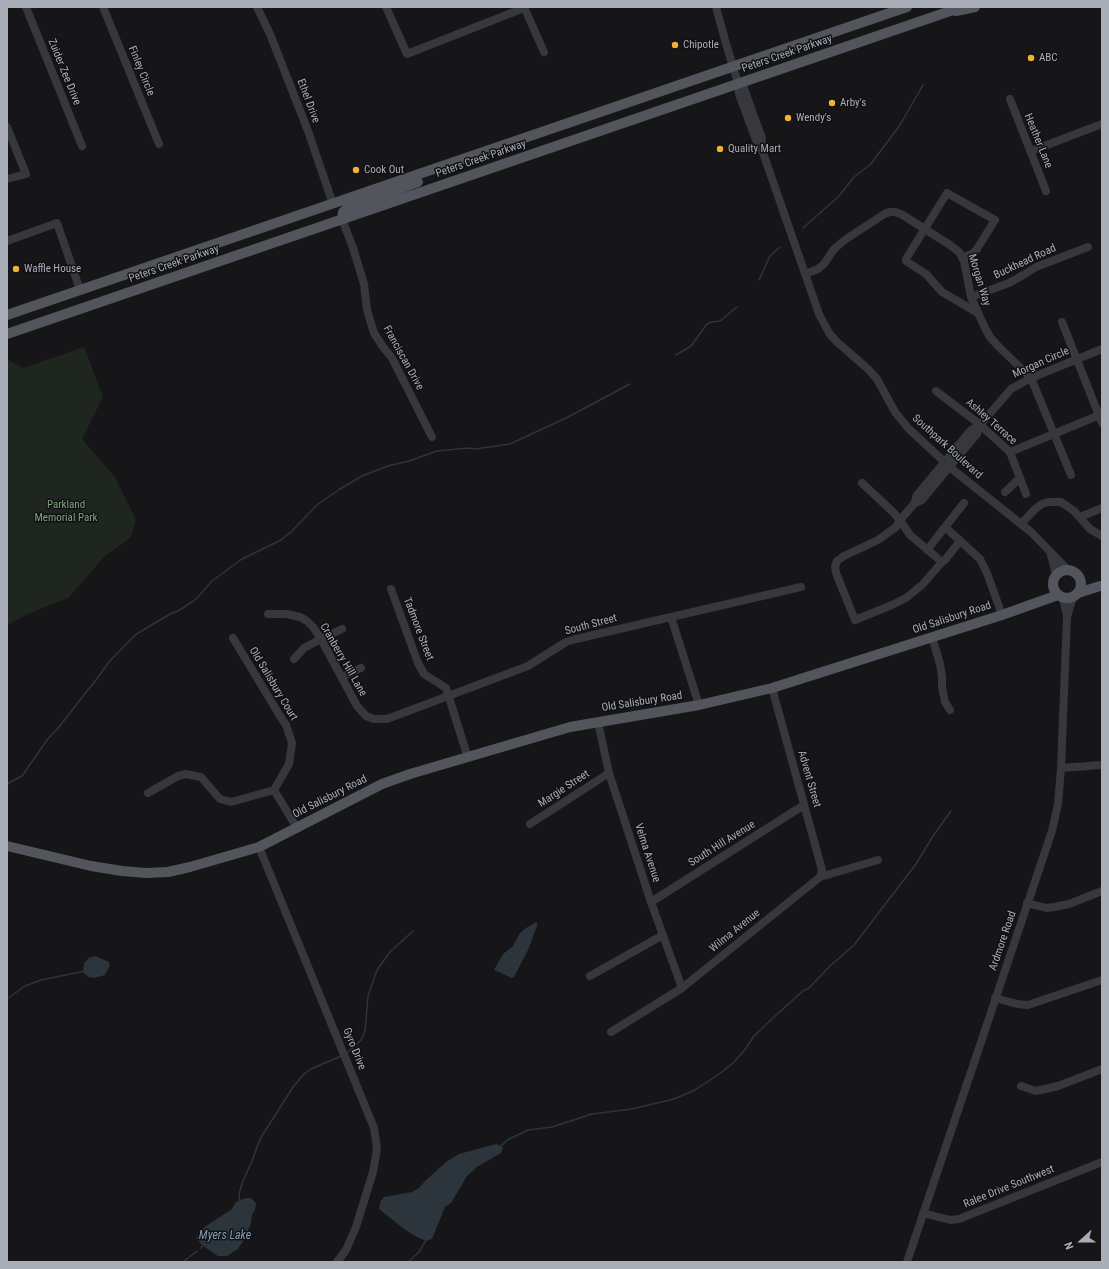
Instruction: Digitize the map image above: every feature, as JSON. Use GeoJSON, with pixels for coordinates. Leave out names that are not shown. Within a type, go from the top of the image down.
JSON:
{"type":"FeatureCollection","features":[{"type":"Feature","properties":{"kind":"main road","name":"Peters Creek Parkway"},"geometry":{"type":"LineString","coordinates":[[7,315],[907,7]]}},
{"type":"Feature","properties":{"kind":"main road","name":"Peters Creek Parkway"},"geometry":{"type":"LineString","coordinates":[[7,334],[962,7]]}},
{"type":"Feature","properties":{"kind":"main road"},"geometry":{"type":"LineString","coordinates":[[946,12],[975,7]]}},
{"type":"Feature","properties":{"kind":"main road"},"geometry":{"type":"LineString","coordinates":[[342,219],[343,212],[348,208],[421,181],[432,176],[439,168]]}},
{"type":"Feature","properties":{"kind":"main road"},"geometry":{"type":"LineString","coordinates":[[262,247],[268,240],[334,214],[336,210],[333,204]]}},
{"type":"Feature","properties":{"kind":"main road"},"geometry":{"type":"LineString","coordinates":[[1068,570],[1060,571],[1054,578],[1065,594],[1080,589],[1081,580]]}},
{"type":"Feature","properties":{"kind":"main road","name":"Old Salisbury Road"},"geometry":{"type":"LineString","coordinates":[[1068,570],[1076,573],[1081,580],[1101,586]]}},
{"type":"Feature","properties":{"kind":"main road","name":"Old Salisbury Road"},"geometry":{"type":"LineString","coordinates":[[7,846],[122,872],[168,872],[190,868],[259,847],[382,784],[410,774],[570,728],[699,705],[772,688],[932,638],[1037,602],[1101,586]]}},
{"type":"Feature","properties":{"kind":"street","name":"Zuider Zee Drive"},"geometry":{"type":"LineString","coordinates":[[26,7],[82,146]]}},
{"type":"Feature","properties":{"kind":"street","name":"Finley Circle"},"geometry":{"type":"LineString","coordinates":[[103,7],[159,144]]}},
{"type":"Feature","properties":{"kind":"street","name":"Ethel Drive"},"geometry":{"type":"LineString","coordinates":[[257,7],[270,34],[308,131],[333,204]]}},
{"type":"Feature","properties":{"kind":"street"},"geometry":{"type":"LineString","coordinates":[[386,7],[407,54],[524,8],[544,52]]}},
{"type":"Feature","properties":{"kind":"street","name":"Southpark Boulevard"},"geometry":{"type":"LineString","coordinates":[[716,7],[738,83],[744,88],[755,118],[762,138],[761,147],[819,314],[829,333],[868,369],[880,385],[895,412],[908,428],[947,464],[1031,532],[1068,570]]}},
{"type":"Feature","properties":{"kind":"street","name":"Heather Lane"},"geometry":{"type":"LineString","coordinates":[[1010,99],[1046,191]]}},
{"type":"Feature","properties":{"kind":"street"},"geometry":{"type":"LineString","coordinates":[[1030,151],[1102,124]]}},
{"type":"Feature","properties":{"kind":"street"},"geometry":{"type":"LineString","coordinates":[[7,127],[26,174],[7,179]]}},
{"type":"Feature","properties":{"kind":"street"},"geometry":{"type":"LineString","coordinates":[[962,257],[972,254],[977,249],[995,220],[947,193],[906,261],[926,274],[942,292],[978,313]]}},
{"type":"Feature","properties":{"kind":"street","name":"Morgan Way"},"geometry":{"type":"LineString","coordinates":[[805,274],[818,269],[838,245],[886,214],[895,212],[925,228],[955,248],[962,257],[967,269],[971,297],[990,337],[1031,378],[1071,475]]}},
{"type":"Feature","properties":{"kind":"street","name":"Franciscan Drive"},"geometry":{"type":"LineString","coordinates":[[342,219],[361,275],[367,310],[374,333],[392,358],[432,437]]}},
{"type":"Feature","properties":{"kind":"street"},"geometry":{"type":"LineString","coordinates":[[7,241],[57,223],[80,290]]}},
{"type":"Feature","properties":{"kind":"street","name":"Buckhead Road"},"geometry":{"type":"LineString","coordinates":[[971,297],[1008,283],[1036,266],[1088,247]]}},
{"type":"Feature","properties":{"kind":"street"},"geometry":{"type":"LineString","coordinates":[[1010,452],[1054,434],[1101,418],[1062,322]]}},
{"type":"Feature","properties":{"kind":"street","name":"Morgan Circle"},"geometry":{"type":"LineString","coordinates":[[941,562],[922,585],[906,598],[855,620],[836,573],[836,563],[840,559],[882,537],[892,530],[914,504],[917,495],[965,443],[977,434],[980,425],[1011,389],[1031,378],[1102,349]]}},
{"type":"Feature","properties":{"kind":"street","name":"Ashley Terrace"},"geometry":{"type":"LineString","coordinates":[[936,391],[980,425],[1010,452],[1026,494]]}},
{"type":"Feature","properties":{"kind":"street"},"geometry":{"type":"LineString","coordinates":[[1006,492],[1020,478]]}},
{"type":"Feature","properties":{"kind":"street"},"geometry":{"type":"LineString","coordinates":[[862,483],[900,520],[910,535],[941,562],[945,560],[960,541]]}},
{"type":"Feature","properties":{"kind":"street"},"geometry":{"type":"LineString","coordinates":[[1021,524],[1035,509],[1048,502],[1061,502],[1074,511],[1090,529],[1102,536]]}},
{"type":"Feature","properties":{"kind":"street"},"geometry":{"type":"LineString","coordinates":[[927,550],[964,503]]}},
{"type":"Feature","properties":{"kind":"street"},"geometry":{"type":"LineString","coordinates":[[1080,517],[1101,510]]}},
{"type":"Feature","properties":{"kind":"street"},"geometry":{"type":"LineString","coordinates":[[945,527],[980,559],[987,573],[1002,615]]}},
{"type":"Feature","properties":{"kind":"street","name":"Southpark Boulevard"},"geometry":{"type":"LineString","coordinates":[[1051,554],[1056,574]]}},
{"type":"Feature","properties":{"kind":"street","name":"South Street"},"geometry":{"type":"LineString","coordinates":[[374,719],[387,719],[528,666],[571,640],[802,587]]}},
{"type":"Feature","properties":{"kind":"street","name":"Tadmore Street"},"geometry":{"type":"LineString","coordinates":[[392,589],[418,663],[424,674],[446,688],[468,758]]}},
{"type":"Feature","properties":{"kind":"street","name":"Ardmore Road"},"geometry":{"type":"LineString","coordinates":[[907,1262],[1052,831],[1058,804],[1061,768],[1067,617],[1065,594]]}},
{"type":"Feature","properties":{"kind":"street","name":"Cranberry Hill Lane"},"geometry":{"type":"LineString","coordinates":[[268,614],[286,614],[300,617],[313,627],[357,706],[366,716],[374,719]]}},
{"type":"Feature","properties":{"kind":"street"},"geometry":{"type":"LineString","coordinates":[[671,617],[699,705]]}},
{"type":"Feature","properties":{"kind":"street"},"geometry":{"type":"LineString","coordinates":[[294,659],[304,648],[342,629]]}},
{"type":"Feature","properties":{"kind":"street","name":"Old Salisbury Court"},"geometry":{"type":"LineString","coordinates":[[233,638],[286,725],[292,743],[289,764],[274,790]]}},
{"type":"Feature","properties":{"kind":"street"},"geometry":{"type":"LineString","coordinates":[[932,638],[940,664],[945,702],[950,710]]}},
{"type":"Feature","properties":{"kind":"street"},"geometry":{"type":"LineString","coordinates":[[342,678],[361,668]]}},
{"type":"Feature","properties":{"kind":"street","name":"Advent Street"},"geometry":{"type":"LineString","coordinates":[[772,688],[822,870],[820,877]]}},
{"type":"Feature","properties":{"kind":"street","name":"Velma Avenue"},"geometry":{"type":"LineString","coordinates":[[598,722],[609,773],[651,902],[682,988]]}},
{"type":"Feature","properties":{"kind":"street"},"geometry":{"type":"LineString","coordinates":[[1061,768],[1102,764]]}},
{"type":"Feature","properties":{"kind":"street","name":"Margie Street"},"geometry":{"type":"LineString","coordinates":[[530,824],[609,773]]}},
{"type":"Feature","properties":{"kind":"street"},"geometry":{"type":"LineString","coordinates":[[148,793],[178,776],[186,774],[201,777],[220,799],[231,802],[274,790],[297,828]]}},
{"type":"Feature","properties":{"kind":"street","name":"South Hill Avenue"},"geometry":{"type":"LineString","coordinates":[[651,902],[804,805]]}},
{"type":"Feature","properties":{"kind":"street","name":"Gyro Drive"},"geometry":{"type":"LineString","coordinates":[[259,847],[374,1128],[377,1149],[373,1172],[356,1227],[346,1250],[337,1262]]}},
{"type":"Feature","properties":{"kind":"street","name":"Wilma Avenue"},"geometry":{"type":"LineString","coordinates":[[611,1032],[682,988],[820,877],[878,860]]}},
{"type":"Feature","properties":{"kind":"street"},"geometry":{"type":"LineString","coordinates":[[1027,903],[1046,908],[1054,907],[1069,904],[1102,891]]}},
{"type":"Feature","properties":{"kind":"street"},"geometry":{"type":"LineString","coordinates":[[590,976],[663,935]]}},
{"type":"Feature","properties":{"kind":"street"},"geometry":{"type":"LineString","coordinates":[[995,998],[1016,1004],[1028,1005],[1102,980]]}},
{"type":"Feature","properties":{"kind":"street"},"geometry":{"type":"LineString","coordinates":[[1021,1086],[1036,1091],[1058,1086],[1102,1069]]}},
{"type":"Feature","properties":{"kind":"street","name":"Ralee Drive Southwest"},"geometry":{"type":"LineString","coordinates":[[923,1213],[950,1220],[959,1219],[1102,1162]]}},
{"type":"Feature","properties":{"kind":"green space","name":"Parkland Memorial Park"},"geometry":{"type":"Polygon","coordinates":[[[84,347],[103,397],[82,439],[114,476],[136,519],[131,537],[104,557],[68,598],[28,614],[7,625],[7,359],[23,368],[84,347]]]}},
{"type":"Feature","properties":{"kind":"water"},"geometry":{"type":"Polygon","coordinates":[[[537,922],[537,926],[528,950],[514,977],[512,978],[494,970],[503,954],[513,946],[520,933],[537,922]]]}},
{"type":"Feature","properties":{"kind":"water"},"geometry":{"type":"Polygon","coordinates":[[[95,956],[109,962],[110,965],[105,975],[94,978],[88,977],[83,972],[84,963],[89,958],[95,956]]]}},
{"type":"Feature","properties":{"kind":"water"},"geometry":{"type":"Polygon","coordinates":[[[496,1144],[503,1148],[501,1153],[477,1167],[467,1176],[451,1203],[445,1207],[432,1239],[426,1241],[415,1236],[379,1209],[380,1202],[384,1197],[412,1192],[419,1188],[446,1162],[459,1154],[496,1144]]]}},
{"type":"Feature","properties":{"kind":"water","name":"Myers Lake"},"geometry":{"type":"Polygon","coordinates":[[[246,1198],[251,1198],[256,1203],[251,1223],[245,1238],[238,1249],[227,1256],[218,1256],[202,1245],[196,1238],[203,1228],[232,1209],[236,1202],[246,1198]]]}},
{"type":"Feature","properties":{"kind":"waterway"},"geometry":{"type":"LineString","coordinates":[[803,228],[839,196],[854,177],[870,165],[900,125],[923,85]]}},
{"type":"Feature","properties":{"kind":"waterway"},"geometry":{"type":"LineString","coordinates":[[759,280],[770,256],[780,247]]}},
{"type":"Feature","properties":{"kind":"waterway"},"geometry":{"type":"LineString","coordinates":[[676,355],[691,346],[707,324],[720,321],[737,307]]}},
{"type":"Feature","properties":{"kind":"waterway"},"geometry":{"type":"LineString","coordinates":[[7,784],[22,776],[47,740],[59,727],[109,662],[135,635],[192,602],[212,581],[242,559],[281,540],[292,531],[318,504],[340,489],[362,476],[388,466],[409,461],[437,451],[468,448],[475,449],[510,444],[568,417],[630,384]]}},
{"type":"Feature","properties":{"kind":"waterway"},"geometry":{"type":"LineString","coordinates":[[501,1146],[507,1140],[528,1130],[552,1127],[592,1114],[632,1109],[674,1099],[695,1090],[722,1072],[744,1051],[754,1036],[803,991],[809,988],[830,966],[854,945],[916,864],[933,836],[951,811]]}},
{"type":"Feature","properties":{"kind":"waterway"},"geometry":{"type":"LineString","coordinates":[[346,1054],[361,1040],[365,1031],[368,996],[377,970],[390,952],[413,931]]}},
{"type":"Feature","properties":{"kind":"waterway"},"geometry":{"type":"LineString","coordinates":[[7,999],[25,986],[41,980],[85,971]]}},
{"type":"Feature","properties":{"kind":"waterway"},"geometry":{"type":"LineString","coordinates":[[240,1202],[239,1194],[243,1181],[260,1139],[293,1087],[304,1074],[311,1069],[341,1056]]}},
{"type":"Feature","properties":{"kind":"waterway"},"geometry":{"type":"LineString","coordinates":[[408,1262],[419,1252],[426,1240]]}},
{"type":"Feature","properties":{"kind":"waterway"},"geometry":{"type":"LineString","coordinates":[[201,1248],[204,1244]]}},
{"type":"Feature","properties":{"kind":"waterway"},"geometry":{"type":"LineString","coordinates":[[183,1262],[197,1251]]}},
{"type":"Feature","properties":{"kind":"place","name":"Chipotle"},"geometry":{"type":"Point","coordinates":[675,45]}},
{"type":"Feature","properties":{"kind":"place","name":"ABC"},"geometry":{"type":"Point","coordinates":[1031,58]}},
{"type":"Feature","properties":{"kind":"place","name":"Arby's"},"geometry":{"type":"Point","coordinates":[832,103]}},
{"type":"Feature","properties":{"kind":"place","name":"Wendy's"},"geometry":{"type":"Point","coordinates":[788,118]}},
{"type":"Feature","properties":{"kind":"place","name":"Quality Mart"},"geometry":{"type":"Point","coordinates":[720,149]}},
{"type":"Feature","properties":{"kind":"place","name":"Cook Out"},"geometry":{"type":"Point","coordinates":[356,170]}},
{"type":"Feature","properties":{"kind":"place","name":"Waffle House"},"geometry":{"type":"Point","coordinates":[16,269]}}]}
